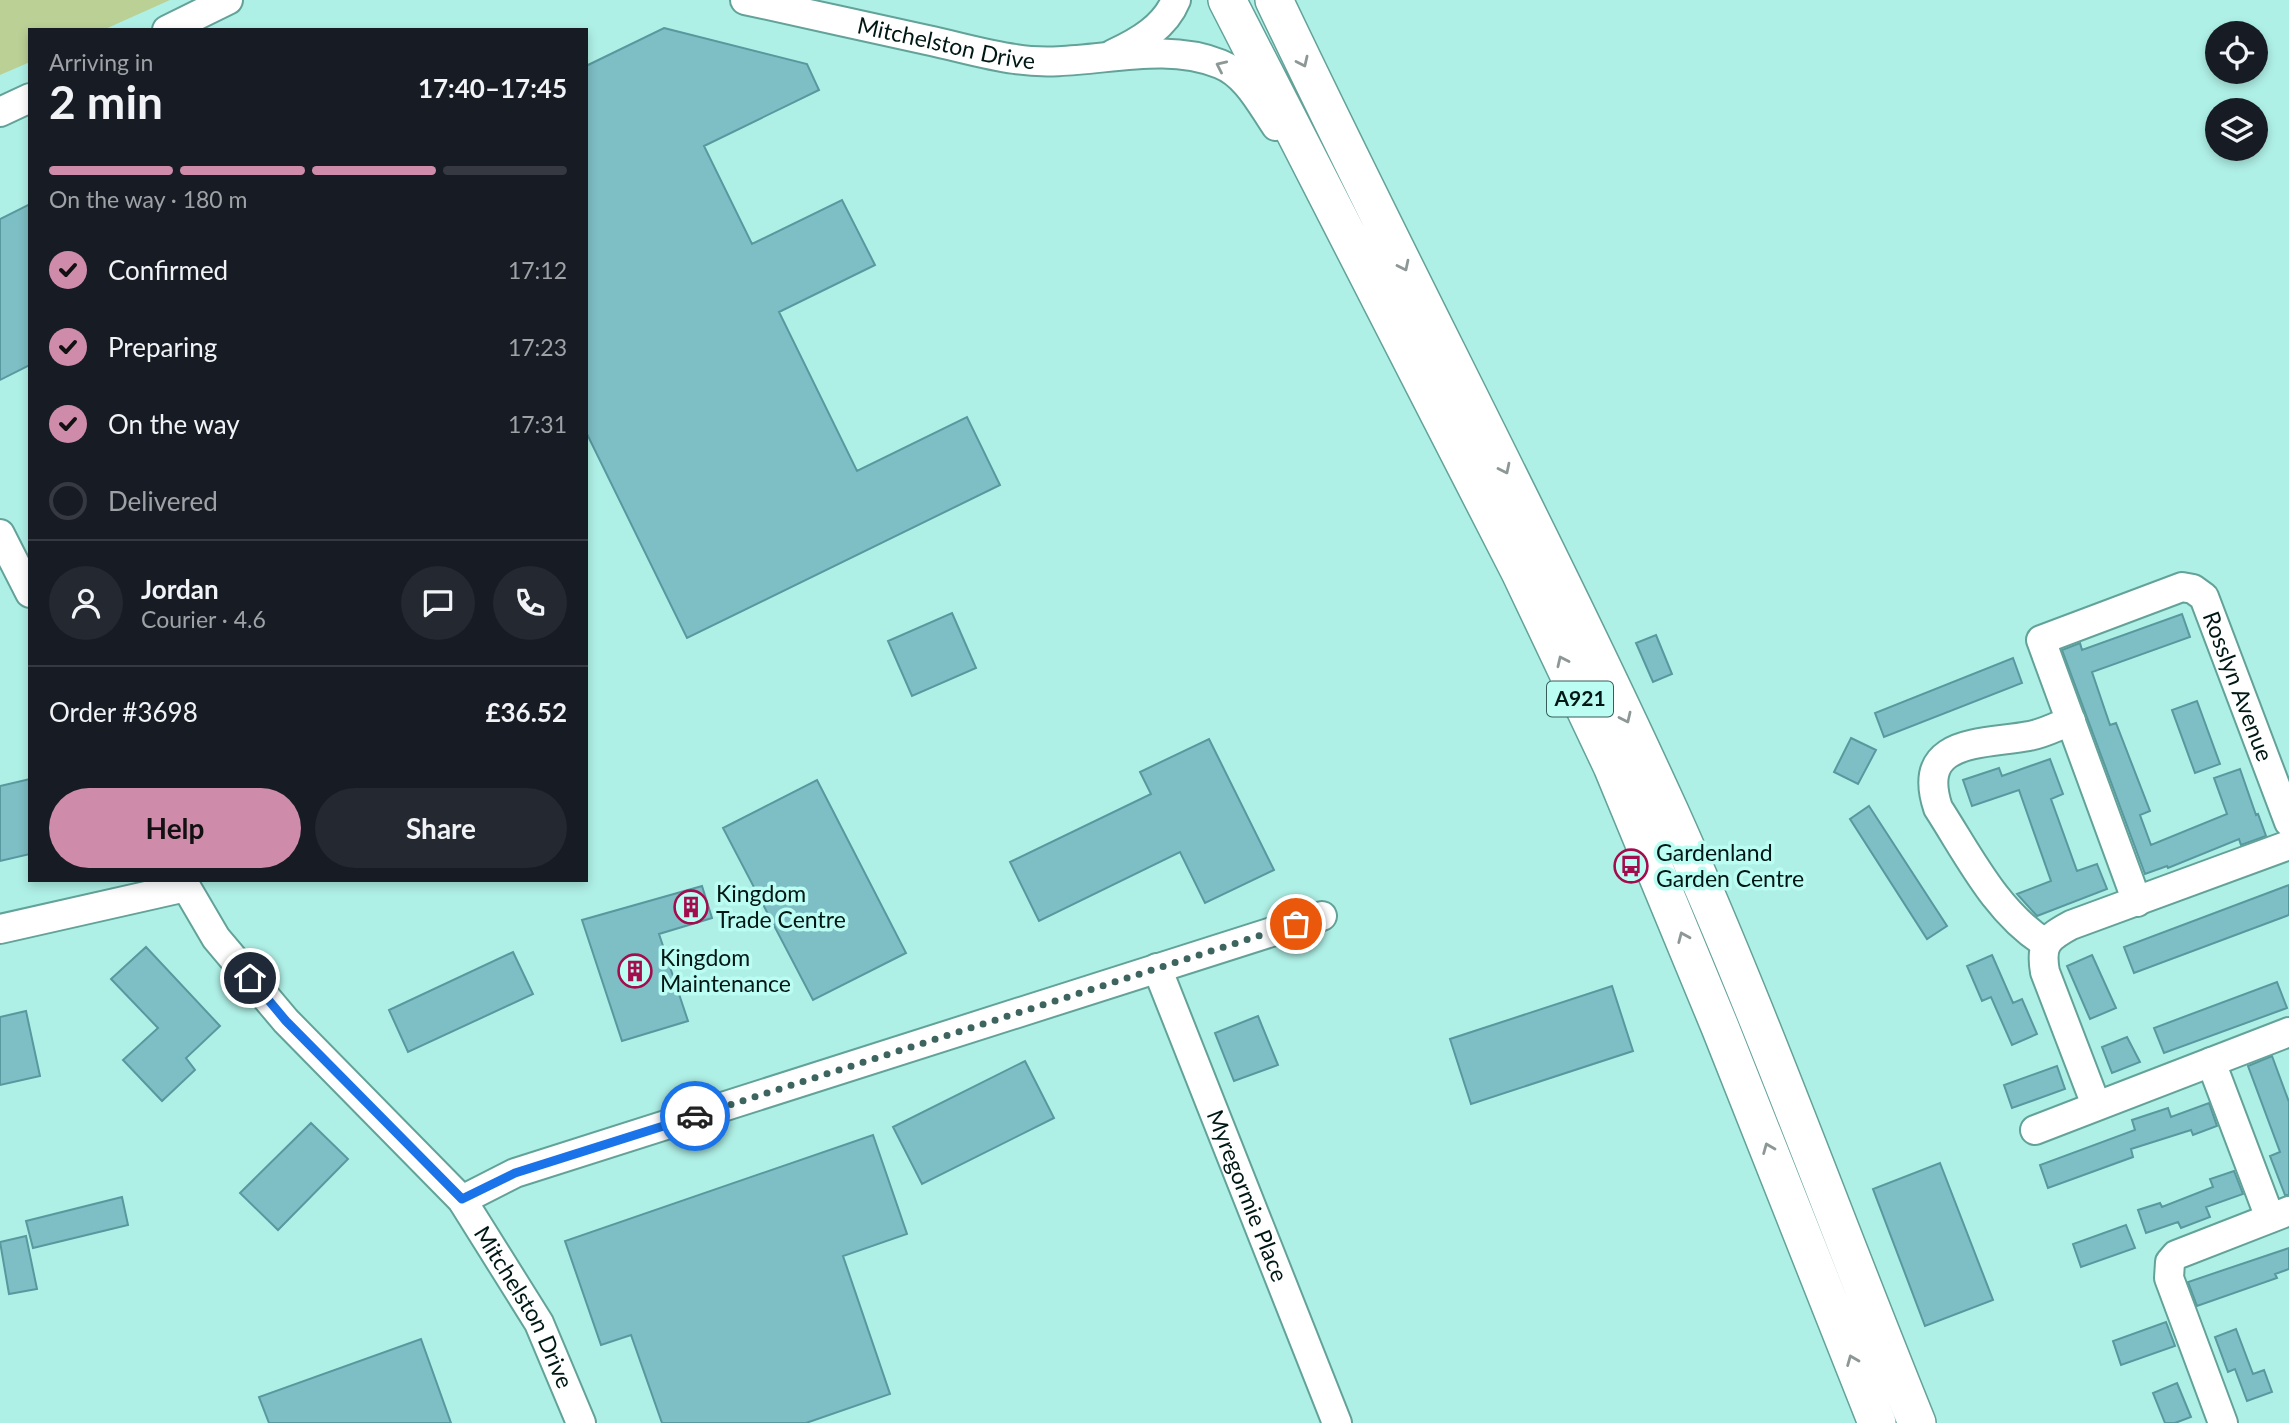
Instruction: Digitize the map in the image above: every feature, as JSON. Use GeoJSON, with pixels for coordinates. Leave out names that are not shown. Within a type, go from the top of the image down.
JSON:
{"type":"FeatureCollection","features":[{"type":"Feature","properties":{"kind":"main road","name":"A921"},"geometry":{"type":"LineString","coordinates":[[1227,0],[1520,572],[1612,766],[1720,1027],[1877,1423]]}},
{"type":"Feature","properties":{"kind":"main road","name":"A921"},"geometry":{"type":"LineString","coordinates":[[1274,0],[1581,622],[1671,816],[1782,1079],[1917,1423]]}},
{"type":"Feature","properties":{"kind":"street"},"geometry":{"type":"LineString","coordinates":[[171,28],[228,0]]}},
{"type":"Feature","properties":{"kind":"street","name":"Mitchelston Drive"},"geometry":{"type":"LineString","coordinates":[[745,0],[1017,60],[1178,54],[1223,65],[1246,83],[1338,213]]}},
{"type":"Feature","properties":{"kind":"street"},"geometry":{"type":"LineString","coordinates":[[1108,57],[1130,47],[1162,23],[1176,0]]}},
{"type":"Feature","properties":{"kind":"street"},"geometry":{"type":"LineString","coordinates":[[0,112],[28,99]]}},
{"type":"Feature","properties":{"kind":"street"},"geometry":{"type":"LineString","coordinates":[[0,534],[28,589]]}},
{"type":"Feature","properties":{"kind":"street","name":"Rosslyn Avenue"},"geometry":{"type":"LineString","coordinates":[[2071,721],[2041,640],[2182,587],[2193,589],[2204,597],[2289,822]]}},
{"type":"Feature","properties":{"kind":"street"},"geometry":{"type":"LineString","coordinates":[[2045,943],[2017,923],[2002,906],[1938,808],[1932,790],[1934,772],[1941,758],[1961,747],[2033,736],[2071,721],[2137,902]]}},
{"type":"Feature","properties":{"kind":"street"},"geometry":{"type":"LineString","coordinates":[[2096,1105],[2045,972],[2042,957],[2045,943],[2052,935],[2071,925],[2289,845]]}},
{"type":"Feature","properties":{"kind":"street"},"geometry":{"type":"LineString","coordinates":[[0,929],[184,884]]}},
{"type":"Feature","properties":{"kind":"street","name":"Mitchelston Drive"},"geometry":{"type":"LineString","coordinates":[[184,884],[216,938],[286,1021],[462,1199],[540,1323],[581,1423]]}},
{"type":"Feature","properties":{"kind":"street"},"geometry":{"type":"LineString","coordinates":[[462,1199],[515,1173],[1322,916]]}},
{"type":"Feature","properties":{"kind":"street","name":"Myregormie Place"},"geometry":{"type":"LineString","coordinates":[[1157,968],[1337,1423]]}},
{"type":"Feature","properties":{"kind":"street"},"geometry":{"type":"LineString","coordinates":[[2035,1130],[2289,1032]]}},
{"type":"Feature","properties":{"kind":"street"},"geometry":{"type":"LineString","coordinates":[[2211,1062],[2279,1214],[2176,1255],[2168,1269],[2223,1423]]}},
{"type":"Feature","properties":{"kind":"green space"},"geometry":{"type":"Polygon","coordinates":[[[0,0],[170,0],[107,28],[28,28],[28,63],[0,75],[0,0]]]}},
{"type":"Feature","properties":{"kind":"building"},"geometry":{"type":"Polygon","coordinates":[[[664,28],[807,64],[819,90],[704,146],[752,244],[842,200],[875,265],[779,312],[857,471],[967,417],[1000,485],[687,638],[588,436],[588,65],[664,28]]]}},
{"type":"Feature","properties":{"kind":"building"},"geometry":{"type":"Polygon","coordinates":[[[28,205],[28,366],[0,380],[0,219],[28,205]]]}},
{"type":"Feature","properties":{"kind":"building"},"geometry":{"type":"Polygon","coordinates":[[[952,613],[976,668],[912,696],[888,641],[952,613]]]}},
{"type":"Feature","properties":{"kind":"building"},"geometry":{"type":"Polygon","coordinates":[[[2182,614],[2190,637],[2092,672],[2110,725],[2116,723],[2150,811],[2140,815],[2151,845],[2227,814],[2214,778],[2240,769],[2266,836],[2241,845],[2239,839],[2168,868],[2167,866],[2145,874],[2062,650],[2080,643],[2082,650],[2182,614]]]}},
{"type":"Feature","properties":{"kind":"building"},"geometry":{"type":"Polygon","coordinates":[[[1656,635],[1672,674],[1653,682],[1636,643],[1656,635]]]}},
{"type":"Feature","properties":{"kind":"building"},"geometry":{"type":"Polygon","coordinates":[[[2013,658],[2022,683],[1884,737],[1875,713],[2013,658]]]}},
{"type":"Feature","properties":{"kind":"building"},"geometry":{"type":"Polygon","coordinates":[[[2197,701],[2220,764],[2195,773],[2172,710],[2197,701]]]}},
{"type":"Feature","properties":{"kind":"building"},"geometry":{"type":"Polygon","coordinates":[[[1851,738],[1876,750],[1858,784],[1834,772],[1851,738]]]}},
{"type":"Feature","properties":{"kind":"building"},"geometry":{"type":"Polygon","coordinates":[[[1209,739],[1274,870],[1205,903],[1180,852],[1039,921],[1010,862],[1151,794],[1140,772],[1209,739]]]}},
{"type":"Feature","properties":{"kind":"building"},"geometry":{"type":"Polygon","coordinates":[[[2050,759],[2063,794],[2051,799],[2077,871],[2097,864],[2107,889],[2037,916],[2017,894],[2051,881],[2019,790],[1972,806],[1963,780],[1999,768],[2002,776],[2050,759]]]}},
{"type":"Feature","properties":{"kind":"building"},"geometry":{"type":"Polygon","coordinates":[[[28,779],[28,854],[0,861],[0,786],[28,779]]]}},
{"type":"Feature","properties":{"kind":"building"},"geometry":{"type":"Polygon","coordinates":[[[817,780],[906,953],[813,1000],[723,828],[817,780]]]}},
{"type":"Feature","properties":{"kind":"building"},"geometry":{"type":"Polygon","coordinates":[[[1869,806],[1947,926],[1927,939],[1850,819],[1869,806]]]}},
{"type":"Feature","properties":{"kind":"building"},"geometry":{"type":"Polygon","coordinates":[[[2289,885],[2289,915],[2134,973],[2124,947],[2289,885]]]}},
{"type":"Feature","properties":{"kind":"building","name":"Kingdom Maintenance"},"geometry":{"type":"Polygon","coordinates":[[[702,886],[712,918],[659,934],[688,1021],[622,1041],[582,920],[702,886]]]}},
{"type":"Feature","properties":{"kind":"building"},"geometry":{"type":"Polygon","coordinates":[[[146,947],[220,1026],[186,1058],[195,1070],[162,1101],[123,1060],[158,1028],[111,979],[146,947]]]}},
{"type":"Feature","properties":{"kind":"building"},"geometry":{"type":"Polygon","coordinates":[[[513,952],[533,994],[408,1052],[389,1010],[513,952]]]}},
{"type":"Feature","properties":{"kind":"building"},"geometry":{"type":"Polygon","coordinates":[[[1992,955],[2013,1003],[2022,999],[2037,1034],[2012,1045],[1991,997],[1982,1001],[1967,966],[1992,955]]]}},
{"type":"Feature","properties":{"kind":"building"},"geometry":{"type":"Polygon","coordinates":[[[2092,955],[2116,1008],[2090,1019],[2067,966],[2092,955]]]}},
{"type":"Feature","properties":{"kind":"building"},"geometry":{"type":"Polygon","coordinates":[[[2277,982],[2287,1008],[2164,1053],[2154,1028],[2277,982]]]}},
{"type":"Feature","properties":{"kind":"building"},"geometry":{"type":"Polygon","coordinates":[[[1612,986],[1633,1051],[1471,1104],[1450,1039],[1612,986]]]}},
{"type":"Feature","properties":{"kind":"building"},"geometry":{"type":"Polygon","coordinates":[[[26,1011],[40,1076],[0,1085],[0,1017],[26,1011]]]}},
{"type":"Feature","properties":{"kind":"building"},"geometry":{"type":"Polygon","coordinates":[[[1258,1016],[1278,1065],[1234,1081],[1215,1033],[1258,1016]]]}},
{"type":"Feature","properties":{"kind":"building"},"geometry":{"type":"Polygon","coordinates":[[[2127,1037],[2140,1062],[2112,1073],[2102,1047],[2127,1037]]]}},
{"type":"Feature","properties":{"kind":"building"},"geometry":{"type":"Polygon","coordinates":[[[2272,1056],[2289,1102],[2289,1195],[2285,1195],[2270,1156],[2280,1152],[2248,1066],[2272,1056]]]}},
{"type":"Feature","properties":{"kind":"building"},"geometry":{"type":"Polygon","coordinates":[[[1025,1061],[1054,1118],[922,1184],[893,1127],[1025,1061]]]}},
{"type":"Feature","properties":{"kind":"building"},"geometry":{"type":"Polygon","coordinates":[[[2057,1066],[2065,1089],[2012,1108],[2004,1085],[2057,1066]]]}},
{"type":"Feature","properties":{"kind":"building"},"geometry":{"type":"Polygon","coordinates":[[[2209,1103],[2217,1126],[2193,1135],[2191,1130],[2131,1149],[2133,1157],[2048,1188],[2040,1165],[2135,1130],[2132,1120],[2168,1108],[2171,1117],[2209,1103]]]}},
{"type":"Feature","properties":{"kind":"building"},"geometry":{"type":"Polygon","coordinates":[[[311,1123],[348,1159],[278,1230],[240,1193],[311,1123]]]}},
{"type":"Feature","properties":{"kind":"building"},"geometry":{"type":"Polygon","coordinates":[[[873,1135],[907,1234],[843,1256],[890,1394],[806,1423],[662,1423],[631,1335],[601,1345],[565,1241],[873,1135]]]}},
{"type":"Feature","properties":{"kind":"building"},"geometry":{"type":"Polygon","coordinates":[[[1940,1163],[1993,1300],[1925,1326],[1873,1189],[1940,1163]]]}},
{"type":"Feature","properties":{"kind":"building"},"geometry":{"type":"Polygon","coordinates":[[[2234,1171],[2243,1194],[2206,1207],[2210,1217],[2181,1228],[2178,1222],[2146,1233],[2138,1210],[2160,1203],[2162,1207],[2213,1187],[2210,1179],[2234,1171]]]}},
{"type":"Feature","properties":{"kind":"building"},"geometry":{"type":"Polygon","coordinates":[[[122,1197],[128,1225],[33,1248],[26,1221],[122,1197]]]}},
{"type":"Feature","properties":{"kind":"building"},"geometry":{"type":"Polygon","coordinates":[[[2126,1225],[2135,1248],[2081,1267],[2073,1244],[2126,1225]]]}},
{"type":"Feature","properties":{"kind":"building"},"geometry":{"type":"Polygon","coordinates":[[[26,1236],[37,1289],[9,1294],[0,1242],[26,1236]]]}},
{"type":"Feature","properties":{"kind":"building"},"geometry":{"type":"Polygon","coordinates":[[[2289,1248],[2289,1269],[2275,1274],[2277,1278],[2197,1306],[2188,1282],[2289,1248]]]}},
{"type":"Feature","properties":{"kind":"building"},"geometry":{"type":"Polygon","coordinates":[[[2166,1322],[2175,1346],[2121,1365],[2113,1341],[2166,1322]]]}},
{"type":"Feature","properties":{"kind":"building"},"geometry":{"type":"Polygon","coordinates":[[[2236,1329],[2253,1374],[2264,1370],[2272,1392],[2247,1401],[2235,1369],[2228,1372],[2215,1337],[2236,1329]]]}},
{"type":"Feature","properties":{"kind":"building"},"geometry":{"type":"Polygon","coordinates":[[[421,1339],[451,1423],[269,1423],[259,1397],[421,1339]]]}},
{"type":"Feature","properties":{"kind":"building"},"geometry":{"type":"Polygon","coordinates":[[[2177,1383],[2191,1417],[2175,1423],[2165,1423],[2153,1393],[2177,1383]]]}},
{"type":"Feature","properties":{"kind":"way so far"},"geometry":{"type":"LineString","coordinates":[[695,1116],[1296,924]]}},
{"type":"Feature","properties":{"kind":"place","name":"Gardenland Garden Centre"},"geometry":{"type":"Point","coordinates":[1631,866]}},
{"type":"Feature","properties":{"kind":"place","name":"Kingdom Trade Centre"},"geometry":{"type":"Point","coordinates":[691,907]}},
{"type":"Feature","properties":{"kind":"place","name":"Kingdom Maintenance"},"geometry":{"type":"Point","coordinates":[635,971]}},
{"type":"Feature","properties":{"kind":"route"},"geometry":{"type":"LineString","coordinates":[[250,978],[286,1021],[462,1199],[515,1173],[695,1116]]}}]}
